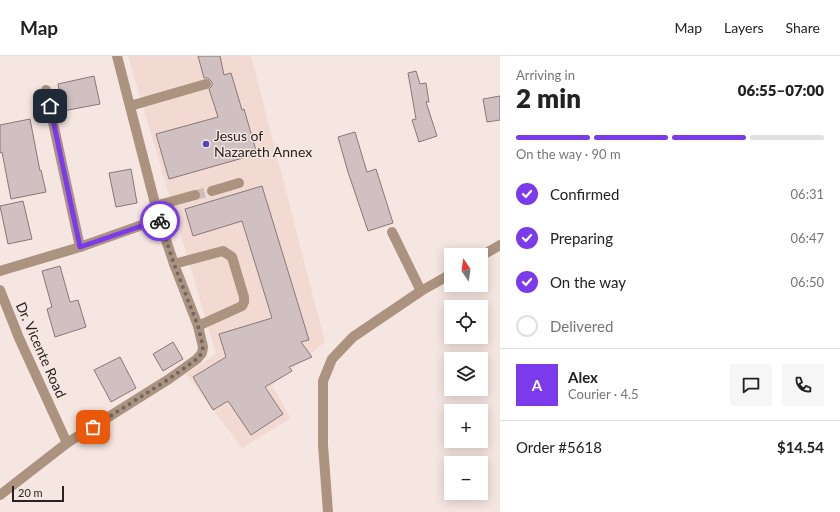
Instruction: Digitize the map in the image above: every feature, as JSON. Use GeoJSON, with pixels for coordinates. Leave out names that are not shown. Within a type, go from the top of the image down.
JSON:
{"type":"FeatureCollection","features":[{"type":"Feature","properties":{"kind":"street"},"geometry":{"type":"LineString","coordinates":[[0,496],[67,443],[169,379],[197,359],[202,353],[203,347],[198,326],[159,220],[117,56]]}},
{"type":"Feature","properties":{"kind":"street"},"geometry":{"type":"LineString","coordinates":[[130,106],[206,84]]}},
{"type":"Feature","properties":{"kind":"street"},"geometry":{"type":"LineString","coordinates":[[46,90],[80,247]]}},
{"type":"Feature","properties":{"kind":"street"},"geometry":{"type":"LineString","coordinates":[[212,191],[239,183]]}},
{"type":"Feature","properties":{"kind":"street"},"geometry":{"type":"LineString","coordinates":[[155,206],[195,195]]}},
{"type":"Feature","properties":{"kind":"street"},"geometry":{"type":"LineString","coordinates":[[0,271],[80,247],[159,220]]}},
{"type":"Feature","properties":{"kind":"street"},"geometry":{"type":"LineString","coordinates":[[392,232],[421,291]]}},
{"type":"Feature","properties":{"kind":"street"},"geometry":{"type":"LineString","coordinates":[[488,252],[500,245]]}},
{"type":"Feature","properties":{"kind":"street"},"geometry":{"type":"LineString","coordinates":[[174,264],[223,251],[232,257],[244,297],[244,302],[242,306],[198,326]]}},
{"type":"Feature","properties":{"kind":"street"},"geometry":{"type":"LineString","coordinates":[[328,512],[323,445],[323,381],[332,359],[353,337],[421,291],[444,278]]}},
{"type":"Feature","properties":{"kind":"street","name":"Dr. Vicente Road"},"geometry":{"type":"LineString","coordinates":[[0,290],[19,338],[67,443]]}},
{"type":"Feature","properties":{"kind":"shaded area"},"geometry":{"type":"Polygon","coordinates":[[[128,56],[251,56],[325,342],[272,386],[291,418],[242,448],[186,374],[216,354],[128,56]]]}},
{"type":"Feature","properties":{"kind":"building","name":"Jesus of Nazareth Annex"},"geometry":{"type":"Polygon","coordinates":[[[198,56],[220,56],[224,75],[231,73],[242,110],[244,109],[257,154],[169,179],[156,134],[218,117],[209,89],[212,86],[212,82],[208,78],[204,78],[198,56]]]}},
{"type":"Feature","properties":{"kind":"building"},"geometry":{"type":"Polygon","coordinates":[[[416,71],[420,84],[426,83],[429,102],[426,102],[437,136],[419,142],[412,120],[416,119],[408,73],[416,71]]]}},
{"type":"Feature","properties":{"kind":"building"},"geometry":{"type":"Polygon","coordinates":[[[94,76],[100,104],[63,111],[58,84],[94,76]]]}},
{"type":"Feature","properties":{"kind":"building"},"geometry":{"type":"Polygon","coordinates":[[[500,96],[500,120],[487,122],[483,99],[500,96]]]}},
{"type":"Feature","properties":{"kind":"building"},"geometry":{"type":"Polygon","coordinates":[[[30,119],[40,171],[41,170],[46,192],[11,199],[2,152],[0,153],[0,125],[30,119]]]}},
{"type":"Feature","properties":{"kind":"building"},"geometry":{"type":"Polygon","coordinates":[[[355,132],[367,172],[376,169],[393,223],[368,231],[338,137],[355,132]]]}},
{"type":"Feature","properties":{"kind":"building"},"geometry":{"type":"Polygon","coordinates":[[[131,169],[137,203],[116,207],[109,173],[131,169]]]}},
{"type":"Feature","properties":{"kind":"building"},"geometry":{"type":"Polygon","coordinates":[[[262,186],[309,340],[301,342],[312,357],[289,367],[292,371],[265,387],[283,414],[251,435],[228,401],[213,410],[193,377],[226,357],[219,334],[272,318],[242,221],[193,236],[185,209],[262,186]]]}},
{"type":"Feature","properties":{"kind":"building"},"geometry":{"type":"Polygon","coordinates":[[[23,201],[32,239],[8,244],[0,206],[23,201]]]}},
{"type":"Feature","properties":{"kind":"building"},"geometry":{"type":"Polygon","coordinates":[[[60,266],[70,302],[78,300],[86,327],[55,337],[47,309],[52,307],[42,271],[60,266]]]}},
{"type":"Feature","properties":{"kind":"building"},"geometry":{"type":"Polygon","coordinates":[[[173,342],[183,359],[163,371],[153,354],[173,342]]]}},
{"type":"Feature","properties":{"kind":"building"},"geometry":{"type":"Polygon","coordinates":[[[120,357],[136,388],[111,402],[94,370],[120,357]]]}},
{"type":"Feature","properties":{"kind":"tunnel"},"geometry":{"type":"LineString","coordinates":[[195,195],[212,191]]}},
{"type":"Feature","properties":{"kind":"way so far"},"geometry":{"type":"LineString","coordinates":[[93,427],[169,379],[197,359],[202,353],[203,347],[198,326],[174,264],[160,221]]}},
{"type":"Feature","properties":{"kind":"place","name":"Jesus of Nazareth Annex"},"geometry":{"type":"Point","coordinates":[206,144]}},
{"type":"Feature","properties":{"kind":"route"},"geometry":{"type":"LineString","coordinates":[[50,106],[80,247],[159,220],[160,221]]}}]}
